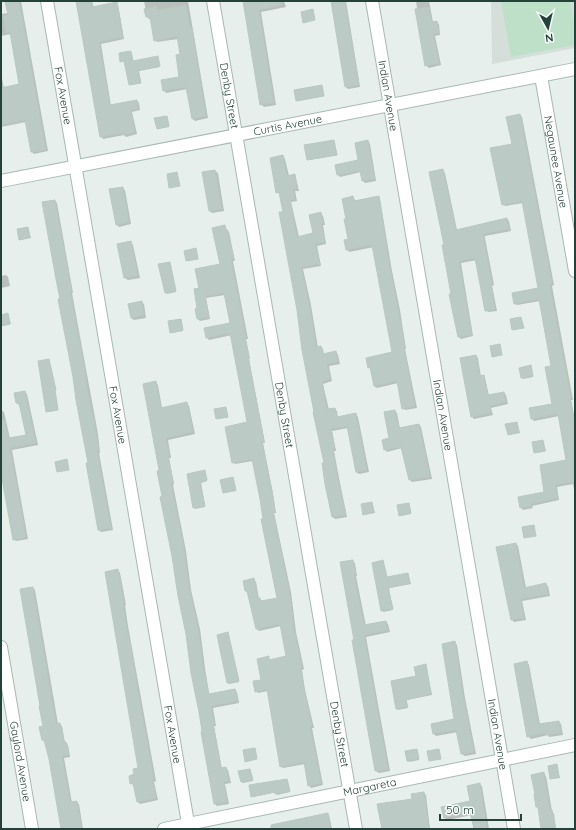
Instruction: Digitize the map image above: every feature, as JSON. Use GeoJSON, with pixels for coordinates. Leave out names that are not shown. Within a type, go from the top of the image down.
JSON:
{"type":"FeatureCollection","features":[{"type":"Feature","properties":{"kind":"street","name":"Fox Avenue"},"geometry":{"type":"LineString","coordinates":[[47,1],[188,827]]}},
{"type":"Feature","properties":{"kind":"street","name":"Denby Street"},"geometry":{"type":"LineString","coordinates":[[213,1],[356,829]]}},
{"type":"Feature","properties":{"kind":"street","name":"Indian Avenue"},"geometry":{"type":"LineString","coordinates":[[372,1],[514,829]]}},
{"type":"Feature","properties":{"kind":"street","name":"Curtis Avenue"},"geometry":{"type":"LineString","coordinates":[[1,182],[575,69]]}},
{"type":"Feature","properties":{"kind":"street","name":"Negaunee Avenue"},"geometry":{"type":"LineString","coordinates":[[541,76],[575,271]]}},
{"type":"Feature","properties":{"kind":"street","name":"Gaylord Avenue"},"geometry":{"type":"LineString","coordinates":[[1,647],[32,829]]}},
{"type":"Feature","properties":{"kind":"street","name":"Margareta"},"geometry":{"type":"LineString","coordinates":[[164,829],[188,827],[349,791],[575,745]]}},
{"type":"Feature","properties":{"kind":"shaded area"},"geometry":{"type":"Polygon","coordinates":[[[491,1],[575,1],[575,48],[492,64],[491,1]]]}},
{"type":"Feature","properties":{"kind":"green space"},"geometry":{"type":"Polygon","coordinates":[[[501,1],[570,1],[575,30],[575,45],[511,57],[501,1]]]}},
{"type":"Feature","properties":{"kind":"building"},"geometry":{"type":"Polygon","coordinates":[[[5,1],[19,1],[46,150],[31,152],[25,120],[1,125],[1,88],[19,84],[10,32],[6,33],[3,16],[8,15],[5,1]]]}},
{"type":"Feature","properties":{"kind":"building"},"geometry":{"type":"Polygon","coordinates":[[[76,1],[91,1],[92,7],[117,2],[123,37],[99,42],[110,105],[137,100],[138,109],[131,110],[135,132],[123,135],[123,133],[100,137],[76,1]]]}},
{"type":"Feature","properties":{"kind":"building"},"geometry":{"type":"Polygon","coordinates":[[[243,1],[281,1],[281,5],[259,10],[274,103],[260,105],[243,1]]]}},
{"type":"Feature","properties":{"kind":"building"},"geometry":{"type":"Polygon","coordinates":[[[331,1],[345,1],[359,85],[345,87],[331,1]]]}},
{"type":"Feature","properties":{"kind":"building"},"geometry":{"type":"Polygon","coordinates":[[[186,5],[190,28],[192,28],[206,116],[192,119],[186,87],[163,91],[161,80],[179,77],[176,55],[180,54],[177,36],[154,41],[150,17],[146,17],[144,9],[156,6],[157,10],[186,5]]]}},
{"type":"Feature","properties":{"kind":"building"},"geometry":{"type":"Polygon","coordinates":[[[429,7],[432,22],[437,21],[439,33],[433,33],[439,63],[425,66],[415,9],[429,7]]]}},
{"type":"Feature","properties":{"kind":"building"},"geometry":{"type":"Polygon","coordinates":[[[313,9],[315,20],[303,23],[301,12],[313,9]]]}},
{"type":"Feature","properties":{"kind":"building"},"geometry":{"type":"Polygon","coordinates":[[[131,51],[133,61],[158,56],[160,66],[138,70],[141,83],[129,85],[124,61],[120,62],[119,53],[131,51]]]}},
{"type":"Feature","properties":{"kind":"building"},"geometry":{"type":"Polygon","coordinates":[[[322,85],[324,96],[296,101],[294,90],[322,85]]]}},
{"type":"Feature","properties":{"kind":"building"},"geometry":{"type":"Polygon","coordinates":[[[520,114],[552,283],[550,284],[571,398],[575,426],[575,482],[555,485],[558,498],[520,508],[518,497],[544,492],[540,465],[566,460],[558,414],[531,419],[529,408],[552,404],[545,367],[551,366],[539,299],[514,304],[512,293],[538,288],[522,201],[502,205],[490,148],[512,144],[506,117],[520,114]]]}},
{"type":"Feature","properties":{"kind":"building"},"geometry":{"type":"Polygon","coordinates":[[[167,116],[169,126],[157,129],[154,118],[167,116]]]}},
{"type":"Feature","properties":{"kind":"building"},"geometry":{"type":"Polygon","coordinates":[[[334,140],[337,155],[307,160],[304,145],[334,140]]]}},
{"type":"Feature","properties":{"kind":"building"},"geometry":{"type":"Polygon","coordinates":[[[368,140],[375,179],[362,181],[360,171],[337,175],[335,165],[358,160],[355,143],[368,140]]]}},
{"type":"Feature","properties":{"kind":"building"},"geometry":{"type":"Polygon","coordinates":[[[283,155],[287,176],[295,174],[297,189],[293,189],[295,199],[290,200],[297,237],[313,233],[309,215],[321,212],[323,223],[321,223],[325,242],[315,244],[320,264],[301,267],[309,302],[316,347],[321,346],[323,354],[336,351],[338,362],[327,364],[330,379],[322,382],[327,409],[335,408],[337,417],[356,413],[367,470],[356,472],[347,426],[331,429],[335,449],[333,449],[337,475],[346,515],[332,517],[325,484],[322,463],[324,463],[313,412],[302,350],[297,310],[279,212],[283,212],[279,192],[276,193],[270,158],[283,155]]]}},
{"type":"Feature","properties":{"kind":"building"},"geometry":{"type":"Polygon","coordinates":[[[443,169],[456,230],[507,218],[509,229],[483,234],[495,309],[485,311],[475,258],[459,261],[472,335],[458,337],[449,294],[451,294],[442,245],[444,245],[429,172],[443,169]]]}},
{"type":"Feature","properties":{"kind":"building"},"geometry":{"type":"Polygon","coordinates":[[[215,170],[222,209],[209,211],[202,172],[215,170]]]}},
{"type":"Feature","properties":{"kind":"building"},"geometry":{"type":"Polygon","coordinates":[[[177,172],[180,186],[169,188],[167,174],[177,172]]]}},
{"type":"Feature","properties":{"kind":"building"},"geometry":{"type":"Polygon","coordinates":[[[123,187],[129,222],[116,225],[109,189],[123,187]]]}},
{"type":"Feature","properties":{"kind":"building"},"geometry":{"type":"Polygon","coordinates":[[[353,196],[354,201],[379,196],[390,268],[415,406],[402,409],[397,381],[374,386],[370,367],[368,368],[366,358],[392,352],[372,245],[346,250],[344,240],[348,239],[342,199],[353,196]]]}},
{"type":"Feature","properties":{"kind":"building"},"geometry":{"type":"Polygon","coordinates":[[[55,200],[72,291],[70,291],[85,369],[87,388],[96,431],[99,450],[97,451],[111,528],[98,530],[86,463],[88,463],[58,299],[60,299],[42,202],[55,200]]]}},
{"type":"Feature","properties":{"kind":"building"},"geometry":{"type":"Polygon","coordinates":[[[225,225],[234,259],[231,259],[264,441],[262,442],[272,491],[275,511],[273,511],[289,589],[294,629],[312,726],[310,726],[321,783],[308,786],[304,762],[280,767],[267,689],[255,692],[253,681],[261,680],[257,659],[269,656],[269,660],[286,656],[280,624],[256,629],[247,591],[245,591],[243,581],[254,578],[258,598],[260,598],[261,601],[277,598],[261,519],[263,519],[252,459],[232,463],[225,427],[247,422],[230,333],[206,338],[204,328],[230,323],[224,293],[205,296],[209,317],[197,319],[195,309],[197,308],[194,289],[199,288],[195,269],[220,264],[212,228],[225,225]]]}},
{"type":"Feature","properties":{"kind":"building"},"geometry":{"type":"Polygon","coordinates":[[[28,227],[30,237],[19,240],[17,229],[28,227]]]}},
{"type":"Feature","properties":{"kind":"building"},"geometry":{"type":"Polygon","coordinates":[[[131,241],[138,276],[124,278],[117,244],[131,241]]]}},
{"type":"Feature","properties":{"kind":"building"},"geometry":{"type":"Polygon","coordinates":[[[196,248],[198,259],[186,261],[184,251],[196,248]]]}},
{"type":"Feature","properties":{"kind":"building"},"geometry":{"type":"Polygon","coordinates":[[[170,262],[176,291],[165,293],[158,264],[170,262]]]}},
{"type":"Feature","properties":{"kind":"building"},"geometry":{"type":"Polygon","coordinates":[[[142,301],[144,315],[131,318],[128,304],[142,301]]]}},
{"type":"Feature","properties":{"kind":"building"},"geometry":{"type":"Polygon","coordinates":[[[8,313],[10,324],[1,326],[1,315],[8,313]]]}},
{"type":"Feature","properties":{"kind":"building"},"geometry":{"type":"Polygon","coordinates":[[[521,317],[524,328],[512,330],[510,319],[521,317]]]}},
{"type":"Feature","properties":{"kind":"building"},"geometry":{"type":"Polygon","coordinates":[[[181,319],[183,330],[170,333],[168,321],[181,319]]]}},
{"type":"Feature","properties":{"kind":"building"},"geometry":{"type":"Polygon","coordinates":[[[500,344],[502,355],[492,357],[490,346],[500,344]]]}},
{"type":"Feature","properties":{"kind":"building"},"geometry":{"type":"Polygon","coordinates":[[[476,355],[480,376],[484,375],[488,395],[504,392],[506,402],[490,406],[491,413],[471,417],[460,358],[476,355]]]}},
{"type":"Feature","properties":{"kind":"building"},"geometry":{"type":"Polygon","coordinates":[[[49,359],[56,390],[58,410],[46,412],[38,361],[49,359]]]}},
{"type":"Feature","properties":{"kind":"building"},"geometry":{"type":"Polygon","coordinates":[[[531,365],[533,376],[521,378],[519,368],[531,365]]]}},
{"type":"Feature","properties":{"kind":"building"},"geometry":{"type":"Polygon","coordinates":[[[156,381],[161,408],[187,402],[193,432],[166,438],[173,482],[171,483],[184,548],[189,587],[198,626],[203,665],[209,694],[235,689],[238,701],[211,706],[221,768],[226,767],[229,781],[224,782],[227,802],[214,804],[191,673],[186,634],[160,497],[162,496],[157,471],[159,470],[143,384],[156,381]]]}},
{"type":"Feature","properties":{"kind":"building"},"geometry":{"type":"Polygon","coordinates":[[[25,391],[36,443],[10,448],[26,537],[13,540],[1,473],[1,420],[5,420],[9,438],[26,435],[19,403],[16,403],[14,393],[25,391]]]}},
{"type":"Feature","properties":{"kind":"building"},"geometry":{"type":"Polygon","coordinates":[[[226,407],[228,417],[216,419],[214,409],[226,407]]]}},
{"type":"Feature","properties":{"kind":"building"},"geometry":{"type":"Polygon","coordinates":[[[395,410],[399,428],[419,424],[430,477],[409,480],[401,447],[384,450],[382,440],[389,438],[384,412],[395,410]]]}},
{"type":"Feature","properties":{"kind":"building"},"geometry":{"type":"Polygon","coordinates":[[[517,422],[519,432],[508,435],[505,424],[517,422]]]}},
{"type":"Feature","properties":{"kind":"building"},"geometry":{"type":"Polygon","coordinates":[[[543,440],[545,451],[534,453],[532,442],[543,440]]]}},
{"type":"Feature","properties":{"kind":"building"},"geometry":{"type":"Polygon","coordinates":[[[67,459],[69,470],[57,472],[55,462],[67,459]]]}},
{"type":"Feature","properties":{"kind":"building"},"geometry":{"type":"Polygon","coordinates":[[[205,470],[207,480],[200,482],[205,506],[193,508],[187,474],[205,470]]]}},
{"type":"Feature","properties":{"kind":"building"},"geometry":{"type":"Polygon","coordinates":[[[233,477],[236,490],[223,493],[220,480],[233,477]]]}},
{"type":"Feature","properties":{"kind":"building"},"geometry":{"type":"Polygon","coordinates":[[[372,502],[374,512],[363,515],[361,504],[372,502]]]}},
{"type":"Feature","properties":{"kind":"building"},"geometry":{"type":"Polygon","coordinates":[[[409,503],[411,513],[399,516],[397,505],[409,503]]]}},
{"type":"Feature","properties":{"kind":"building"},"geometry":{"type":"Polygon","coordinates":[[[534,525],[536,536],[524,538],[522,527],[534,525]]]}},
{"type":"Feature","properties":{"kind":"building"},"geometry":{"type":"Polygon","coordinates":[[[516,543],[524,588],[546,583],[548,594],[521,599],[524,618],[511,620],[496,547],[516,543]]]}},
{"type":"Feature","properties":{"kind":"building"},"geometry":{"type":"Polygon","coordinates":[[[353,560],[356,574],[354,574],[364,625],[386,621],[388,630],[364,635],[388,769],[375,771],[340,562],[353,560]]]}},
{"type":"Feature","properties":{"kind":"building"},"geometry":{"type":"Polygon","coordinates":[[[383,560],[387,577],[408,573],[410,583],[388,588],[393,609],[381,611],[372,563],[383,560]]]}},
{"type":"Feature","properties":{"kind":"building"},"geometry":{"type":"Polygon","coordinates":[[[118,569],[156,798],[137,802],[133,783],[130,784],[129,776],[134,774],[133,769],[138,768],[105,572],[118,569]]]}},
{"type":"Feature","properties":{"kind":"building"},"geometry":{"type":"Polygon","coordinates":[[[33,587],[56,724],[60,723],[64,742],[66,742],[69,755],[62,756],[70,802],[77,801],[82,829],[61,829],[49,759],[39,727],[43,726],[20,589],[33,587]]]}},
{"type":"Feature","properties":{"kind":"building"},"geometry":{"type":"Polygon","coordinates":[[[228,632],[239,681],[227,683],[217,635],[228,632]]]}},
{"type":"Feature","properties":{"kind":"building"},"geometry":{"type":"Polygon","coordinates":[[[455,641],[463,695],[474,752],[461,754],[456,730],[433,734],[431,724],[454,719],[442,644],[455,641]]]}},
{"type":"Feature","properties":{"kind":"building"},"geometry":{"type":"Polygon","coordinates":[[[527,661],[539,724],[559,721],[561,733],[546,735],[545,733],[527,737],[514,664],[527,661]]]}},
{"type":"Feature","properties":{"kind":"building"},"geometry":{"type":"Polygon","coordinates":[[[426,664],[431,694],[406,700],[408,707],[396,709],[391,681],[416,676],[414,667],[426,664]]]}},
{"type":"Feature","properties":{"kind":"building"},"geometry":{"type":"Polygon","coordinates":[[[255,748],[257,759],[245,762],[243,750],[255,748]]]}},
{"type":"Feature","properties":{"kind":"building"},"geometry":{"type":"Polygon","coordinates":[[[417,749],[419,759],[407,761],[405,751],[417,749]]]}},
{"type":"Feature","properties":{"kind":"building"},"geometry":{"type":"Polygon","coordinates":[[[439,749],[441,759],[429,761],[427,751],[439,749]]]}},
{"type":"Feature","properties":{"kind":"building"},"geometry":{"type":"Polygon","coordinates":[[[557,764],[559,777],[550,779],[548,766],[557,764]]]}},
{"type":"Feature","properties":{"kind":"building"},"geometry":{"type":"Polygon","coordinates":[[[250,769],[253,780],[241,782],[238,771],[250,769]]]}},
{"type":"Feature","properties":{"kind":"building"},"geometry":{"type":"Polygon","coordinates":[[[544,772],[550,811],[552,810],[555,827],[541,829],[531,775],[544,772]]]}},
{"type":"Feature","properties":{"kind":"building"},"geometry":{"type":"Polygon","coordinates":[[[287,779],[290,791],[275,794],[275,792],[251,797],[249,785],[287,779]]]}},
{"type":"Feature","properties":{"kind":"building"},"geometry":{"type":"Polygon","coordinates":[[[480,783],[487,829],[474,829],[470,812],[444,818],[441,807],[470,801],[467,786],[480,783]]]}},
{"type":"Feature","properties":{"kind":"building"},"geometry":{"type":"Polygon","coordinates":[[[424,792],[429,829],[382,829],[377,804],[412,799],[411,794],[424,792]]]}},
{"type":"Feature","properties":{"kind":"building"},"geometry":{"type":"Polygon","coordinates":[[[328,813],[331,827],[322,829],[271,829],[271,825],[328,813]]]}}]}
